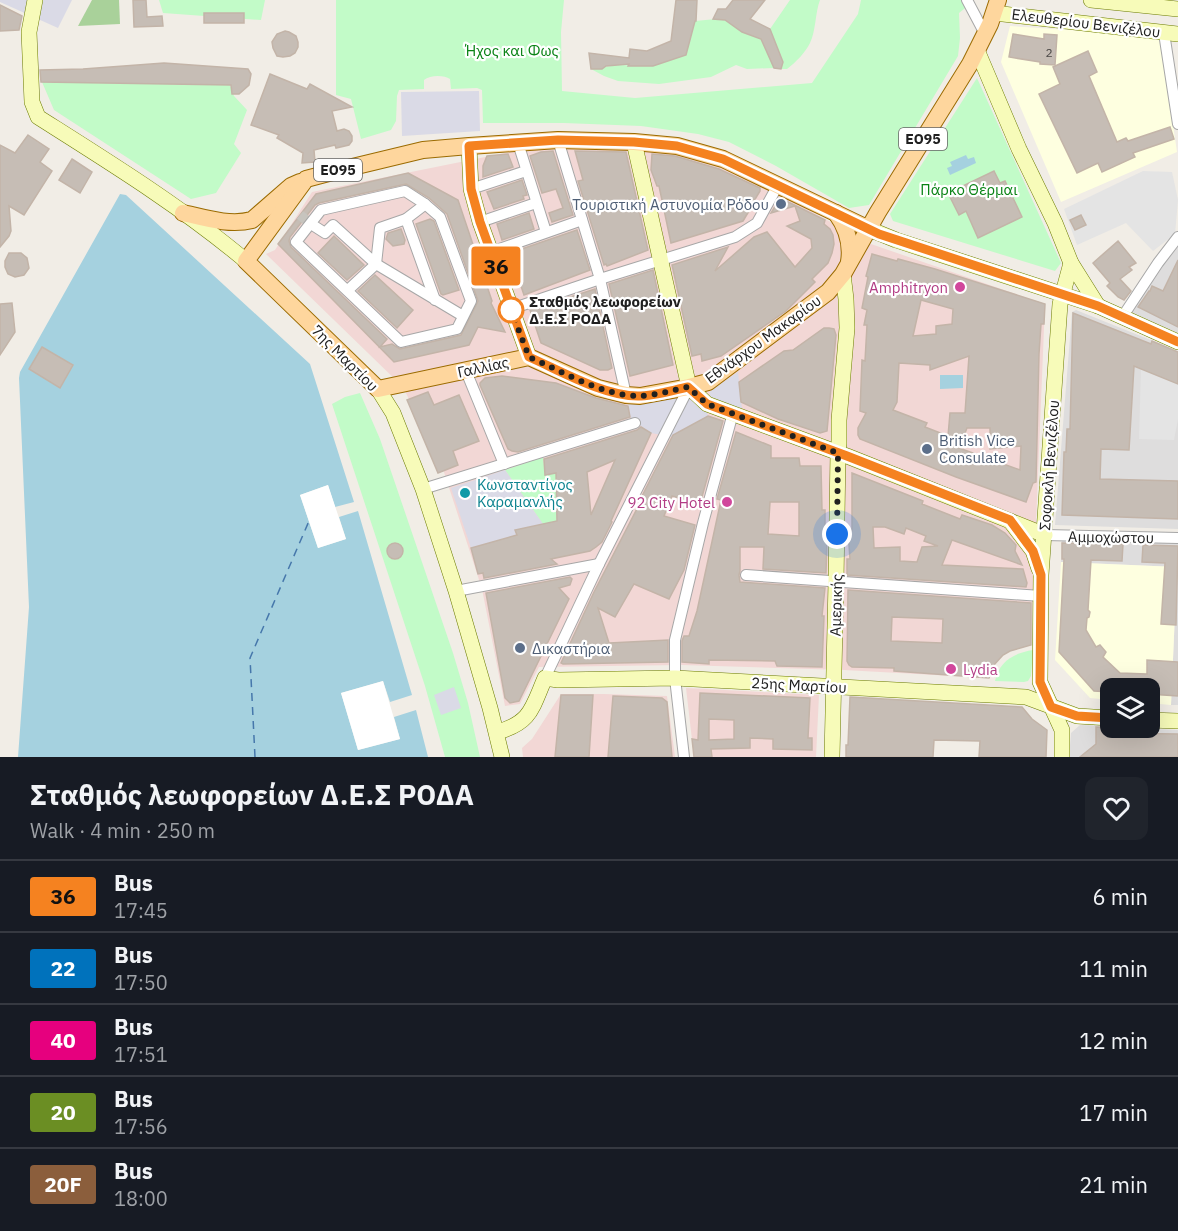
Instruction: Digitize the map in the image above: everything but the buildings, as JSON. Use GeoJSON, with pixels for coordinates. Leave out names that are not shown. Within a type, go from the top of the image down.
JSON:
{"type":"FeatureCollection","features":[{"type":"Feature","properties":{"kind":"main road","name":"ΕΟ95"},"geometry":{"type":"LineString","coordinates":[[985,34],[996,6]]}},
{"type":"Feature","properties":{"kind":"main road","name":"Εθνάρχου Μακαρίου"},"geometry":{"type":"LineString","coordinates":[[688,387],[708,382],[828,292],[846,270],[985,34]]}},
{"type":"Feature","properties":{"kind":"main road","name":"ΕΟ95"},"geometry":{"type":"LineString","coordinates":[[246,261],[306,179],[423,150],[558,140],[634,142],[677,146],[715,156],[869,229]]}},
{"type":"Feature","properties":{"kind":"main road"},"geometry":{"type":"LineString","coordinates":[[183,213],[229,222],[252,220],[291,186],[306,179]]}},
{"type":"Feature","properties":{"kind":"main road"},"geometry":{"type":"LineString","coordinates":[[836,213],[847,232],[850,243],[846,270]]}},
{"type":"Feature","properties":{"kind":"main road","name":"7ης Μαρτίου"},"geometry":{"type":"LineString","coordinates":[[246,261],[378,389]]}},
{"type":"Feature","properties":{"kind":"main road","name":"Γαλλίας"},"geometry":{"type":"LineString","coordinates":[[378,389],[529,357],[598,388],[626,395],[640,396],[688,387]]}},
{"type":"Feature","properties":{"kind":"street","name":"7ης Μαρτίου"},"geometry":{"type":"LineString","coordinates":[[35,0],[29,32],[30,75],[32,102],[38,117],[183,213],[246,261]]}},
{"type":"Feature","properties":{"kind":"street"},"geometry":{"type":"LineString","coordinates":[[967,0],[985,34]]}},
{"type":"Feature","properties":{"kind":"street","name":"Ελευθερίου Βενιζέλου"},"geometry":{"type":"LineString","coordinates":[[1091,0],[1178,9]]}},
{"type":"Feature","properties":{"kind":"street","name":"Ελευθερίου Βενιζέλου"},"geometry":{"type":"LineString","coordinates":[[996,6],[1171,34]]}},
{"type":"Feature","properties":{"kind":"street"},"geometry":{"type":"LineString","coordinates":[[1171,34],[1178,124]]}},
{"type":"Feature","properties":{"kind":"street"},"geometry":{"type":"LineString","coordinates":[[977,50],[1071,263],[1098,306]]}},
{"type":"Feature","properties":{"kind":"street"},"geometry":{"type":"LineString","coordinates":[[558,140],[600,279],[626,395]]}},
{"type":"Feature","properties":{"kind":"street"},"geometry":{"type":"LineString","coordinates":[[634,142],[688,387],[707,404],[1045,535]]}},
{"type":"Feature","properties":{"kind":"street"},"geometry":{"type":"LineString","coordinates":[[518,144],[546,232]]}},
{"type":"Feature","properties":{"kind":"street"},"geometry":{"type":"LineString","coordinates":[[469,146],[471,189],[480,222],[529,357]]}},
{"type":"Feature","properties":{"kind":"street"},"geometry":{"type":"LineString","coordinates":[[471,189],[526,171]]}},
{"type":"Feature","properties":{"kind":"street"},"geometry":{"type":"LineString","coordinates":[[511,309],[735,237],[758,223],[778,185]]}},
{"type":"Feature","properties":{"kind":"street"},"geometry":{"type":"LineString","coordinates":[[405,192],[424,205],[440,217],[471,301],[461,316],[457,329],[401,342],[349,289],[296,242],[313,225],[321,210],[405,192]]}},
{"type":"Feature","properties":{"kind":"street"},"geometry":{"type":"LineString","coordinates":[[480,222],[536,203]]}},
{"type":"Feature","properties":{"kind":"street"},"geometry":{"type":"LineString","coordinates":[[349,289],[376,264],[380,228],[405,219],[424,205]]}},
{"type":"Feature","properties":{"kind":"street"},"geometry":{"type":"LineString","coordinates":[[405,219],[435,300]]}},
{"type":"Feature","properties":{"kind":"street"},"geometry":{"type":"LineString","coordinates":[[491,252],[582,220]]}},
{"type":"Feature","properties":{"kind":"street"},"geometry":{"type":"LineString","coordinates":[[313,225],[325,233],[333,225],[376,264],[461,316]]}},
{"type":"Feature","properties":{"kind":"street"},"geometry":{"type":"LineString","coordinates":[[869,229],[896,240],[1098,306],[1178,342]]}},
{"type":"Feature","properties":{"kind":"street"},"geometry":{"type":"LineString","coordinates":[[1123,316],[1178,237]]}},
{"type":"Feature","properties":{"kind":"street","name":"Σοφοκλή Βενιζέλου"},"geometry":{"type":"LineString","coordinates":[[1062,757],[1062,730],[1040,682],[1041,575],[1060,304],[1071,263]]}},
{"type":"Feature","properties":{"kind":"street","name":"Αμερικής"},"geometry":{"type":"LineString","coordinates":[[832,757],[838,453],[847,328],[846,270]]}},
{"type":"Feature","properties":{"kind":"street"},"geometry":{"type":"LineString","coordinates":[[466,370],[504,464]]}},
{"type":"Feature","properties":{"kind":"street","name":"Εθνάρχου Μακαρίου"},"geometry":{"type":"LineString","coordinates":[[497,732],[513,728],[531,711],[599,564],[688,387]]}},
{"type":"Feature","properties":{"kind":"street","name":"7ης Μαρτίου"},"geometry":{"type":"LineString","coordinates":[[378,389],[393,413],[423,489],[456,591],[497,732],[502,757]]}},
{"type":"Feature","properties":{"kind":"street"},"geometry":{"type":"LineString","coordinates":[[684,757],[675,678],[675,640],[703,523],[733,413]]}},
{"type":"Feature","properties":{"kind":"street"},"geometry":{"type":"LineString","coordinates":[[423,489],[635,423]]}},
{"type":"Feature","properties":{"kind":"street"},"geometry":{"type":"LineString","coordinates":[[1010,520],[1033,551],[1041,575]]}},
{"type":"Feature","properties":{"kind":"street","name":"Αμμοχώστου"},"geometry":{"type":"LineString","coordinates":[[1045,535],[1178,538]]}},
{"type":"Feature","properties":{"kind":"street"},"geometry":{"type":"LineString","coordinates":[[456,591],[599,564]]}},
{"type":"Feature","properties":{"kind":"street"},"geometry":{"type":"LineString","coordinates":[[746,575],[1041,596]]}},
{"type":"Feature","properties":{"kind":"street","name":"25ης Μαρτίου"},"geometry":{"type":"LineString","coordinates":[[545,678],[558,680],[675,678],[1026,697],[1077,716],[1100,717]]}},
{"type":"Feature","properties":{"kind":"street"},"geometry":{"type":"LineString","coordinates":[[1160,721],[1178,722]]}},
{"type":"Feature","properties":{"kind":"shaded area"},"geometry":{"type":"Polygon","coordinates":[[[0,0],[72,0],[58,28],[0,2],[0,0]]]}},
{"type":"Feature","properties":{"kind":"shaded area"},"geometry":{"type":"Polygon","coordinates":[[[1010,26],[1160,36],[1177,152],[1061,202],[1001,62],[1010,26]]]}},
{"type":"Feature","properties":{"kind":"shaded area"},"geometry":{"type":"Polygon","coordinates":[[[479,91],[480,131],[402,136],[401,92],[479,91]]]}},
{"type":"Feature","properties":{"kind":"shaded area"},"geometry":{"type":"Polygon","coordinates":[[[525,149],[638,149],[674,153],[741,172],[868,243],[1045,304],[1031,645],[1003,655],[993,665],[989,678],[844,670],[682,665],[539,667],[520,704],[505,706],[482,589],[442,466],[403,387],[266,254],[275,250],[312,192],[525,149]]]}},
{"type":"Feature","properties":{"kind":"shaded area"},"geometry":{"type":"Polygon","coordinates":[[[1143,171],[1172,172],[1178,200],[1175,234],[1153,251],[1126,223],[1077,245],[1064,209],[1143,171]]]}},
{"type":"Feature","properties":{"kind":"shaded area"},"geometry":{"type":"Polygon","coordinates":[[[1178,237],[1178,342],[1123,316],[1178,237]]]}},
{"type":"Feature","properties":{"kind":"shaded area"},"geometry":{"type":"Polygon","coordinates":[[[1076,310],[1178,351],[1178,529],[1055,525],[1072,312],[1076,310]]]}},
{"type":"Feature","properties":{"kind":"shaded area"},"geometry":{"type":"Polygon","coordinates":[[[1141,369],[1178,384],[1178,419],[1174,440],[1139,439],[1141,369]]]}},
{"type":"Feature","properties":{"kind":"shaded area"},"geometry":{"type":"Polygon","coordinates":[[[738,372],[742,409],[710,398],[710,391],[738,372]]]}},
{"type":"Feature","properties":{"kind":"shaded area"},"geometry":{"type":"Polygon","coordinates":[[[690,397],[707,412],[708,416],[671,437],[651,433],[631,419],[628,404],[690,397]]]}},
{"type":"Feature","properties":{"kind":"shaded area"},"geometry":{"type":"Polygon","coordinates":[[[505,470],[543,524],[515,530],[517,535],[471,548],[451,488],[505,470]]]}},
{"type":"Feature","properties":{"kind":"shaded area"},"geometry":{"type":"Polygon","coordinates":[[[1062,538],[1178,542],[1178,705],[1171,705],[1177,567],[1061,562],[1062,538]]]}},
{"type":"Feature","properties":{"kind":"shaded area"},"geometry":{"type":"Polygon","coordinates":[[[1061,562],[1177,567],[1171,705],[1160,704],[1160,678],[1100,678],[1100,699],[1090,698],[1055,660],[1061,562]]]}},
{"type":"Feature","properties":{"kind":"shaded area"},"geometry":{"type":"Polygon","coordinates":[[[454,687],[461,708],[441,715],[434,695],[454,687]]]}},
{"type":"Feature","properties":{"kind":"shaded area"},"geometry":{"type":"Polygon","coordinates":[[[686,688],[819,695],[816,757],[694,757],[686,688]]]}},
{"type":"Feature","properties":{"kind":"shaded area"},"geometry":{"type":"Polygon","coordinates":[[[561,694],[667,696],[675,757],[523,757],[522,748],[532,739],[561,694]]]}},
{"type":"Feature","properties":{"kind":"shaded area"},"geometry":{"type":"Polygon","coordinates":[[[1080,725],[1100,726],[1100,738],[1160,738],[1160,729],[1178,730],[1178,757],[1069,757],[1071,733],[1080,725]]]}},
{"type":"Feature","properties":{"kind":"green space"},"geometry":{"type":"Polygon","coordinates":[[[92,0],[119,0],[120,24],[78,26],[92,0]]]}},
{"type":"Feature","properties":{"kind":"green space"},"geometry":{"type":"Polygon","coordinates":[[[159,0],[265,0],[261,20],[163,13],[159,0]]]}},
{"type":"Feature","properties":{"kind":"green space","name":"Ήχος και Φως"},"geometry":{"type":"Polygon","coordinates":[[[336,0],[564,0],[561,32],[562,91],[635,98],[812,83],[858,14],[861,0],[965,0],[969,5],[959,13],[958,56],[869,205],[849,208],[729,142],[698,134],[641,126],[483,123],[482,90],[477,88],[451,89],[450,79],[441,76],[424,80],[424,89],[399,90],[396,121],[391,130],[361,139],[351,99],[336,95],[336,0]]]}},
{"type":"Feature","properties":{"kind":"green space"},"geometry":{"type":"Polygon","coordinates":[[[790,0],[820,0],[808,47],[787,69],[781,69],[783,62],[770,29],[790,0]]]}},
{"type":"Feature","properties":{"kind":"green space"},"geometry":{"type":"Polygon","coordinates":[[[725,20],[742,32],[761,39],[774,68],[747,69],[736,65],[711,77],[659,84],[618,81],[591,69],[618,65],[653,66],[686,55],[695,21],[725,20]]]}},
{"type":"Feature","properties":{"kind":"green space","name":"Πάρκο Θέρμαι"},"geometry":{"type":"Polygon","coordinates":[[[977,78],[1061,263],[1055,271],[893,221],[890,214],[977,78]]]}},
{"type":"Feature","properties":{"kind":"green space"},"geometry":{"type":"Polygon","coordinates":[[[42,82],[230,85],[234,96],[247,110],[234,144],[241,153],[216,193],[191,199],[54,110],[42,82]]]}},
{"type":"Feature","properties":{"kind":"green space"},"geometry":{"type":"Polygon","coordinates":[[[360,393],[380,439],[453,653],[468,703],[480,757],[445,757],[425,686],[332,404],[360,393]]]}},
{"type":"Feature","properties":{"kind":"green space"},"geometry":{"type":"Polygon","coordinates":[[[543,457],[545,474],[556,473],[557,521],[543,524],[505,470],[543,457]]]}},
{"type":"Feature","properties":{"kind":"green space"},"geometry":{"type":"Polygon","coordinates":[[[1033,650],[1031,676],[1028,681],[995,681],[1000,668],[1008,659],[1033,650]]]}},
{"type":"Feature","properties":{"kind":"water"},"geometry":{"type":"Polygon","coordinates":[[[966,155],[968,159],[974,157],[976,163],[950,175],[947,168],[952,166],[950,162],[966,155]]]}},
{"type":"Feature","properties":{"kind":"water"},"geometry":{"type":"Polygon","coordinates":[[[120,194],[126,195],[310,364],[354,502],[335,507],[328,485],[300,495],[318,548],[346,539],[339,517],[358,511],[412,695],[390,702],[383,681],[341,693],[358,750],[400,739],[394,717],[416,710],[428,757],[18,757],[29,607],[20,372],[120,194]]]}},
{"type":"Feature","properties":{"kind":"water"},"geometry":{"type":"Polygon","coordinates":[[[940,375],[963,375],[963,388],[940,389],[940,375]]]}},
{"type":"Feature","properties":{"kind":"pier"},"geometry":{"type":"Polygon","coordinates":[[[328,485],[346,539],[318,548],[300,495],[328,485]]]}},
{"type":"Feature","properties":{"kind":"pier"},"geometry":{"type":"Polygon","coordinates":[[[383,681],[400,739],[358,750],[341,693],[383,681]]]}},
{"type":"Feature","properties":{"kind":"ferry route"},"geometry":{"type":"LineString","coordinates":[[255,757],[250,658],[309,521]]}},
{"type":"Feature","properties":{"kind":"tunnel"},"geometry":{"type":"LineString","coordinates":[[300,215],[311,224]]}},
{"type":"Feature","properties":{"kind":"bus line","name":"36"},"geometry":{"type":"LineString","coordinates":[[1100,717],[1077,716],[1051,707],[1040,682],[1041,575],[1033,551],[1010,520],[707,404],[688,387],[640,396],[626,395],[598,388],[529,357],[480,222],[471,189],[469,146],[558,140],[634,142],[677,146],[699,152],[723,159],[879,234],[1098,306],[1178,342]]}},
{"type":"Feature","properties":{"kind":"place","name":"Τουριστική Αστυνομία Ρόδου"},"geometry":{"type":"Point","coordinates":[781,204]}},
{"type":"Feature","properties":{"kind":"place","name":"Amphitryon"},"geometry":{"type":"Point","coordinates":[960,287]}},
{"type":"Feature","properties":{"kind":"place","name":"Σταθμός λεωφορείων Δ.Ε.Σ ΡΟΔΑ"},"geometry":{"type":"Point","coordinates":[511,310]}},
{"type":"Feature","properties":{"kind":"place","name":"British Vice Consulate"},"geometry":{"type":"Point","coordinates":[927,449]}},
{"type":"Feature","properties":{"kind":"place","name":"Κωνσταντίνος Καραμανλής"},"geometry":{"type":"Point","coordinates":[465,493]}},
{"type":"Feature","properties":{"kind":"place","name":"92 City Hotel"},"geometry":{"type":"Point","coordinates":[727,502]}},
{"type":"Feature","properties":{"kind":"place","name":"Δικαστήρια"},"geometry":{"type":"Point","coordinates":[520,648]}},
{"type":"Feature","properties":{"kind":"place","name":"Lydia"},"geometry":{"type":"Point","coordinates":[951,669]}},
{"type":"Feature","properties":{"kind":"route"},"geometry":{"type":"LineString","coordinates":[[511,310],[529,357],[598,388],[640,396],[688,387],[707,404],[838,453],[837,534]]}}]}
